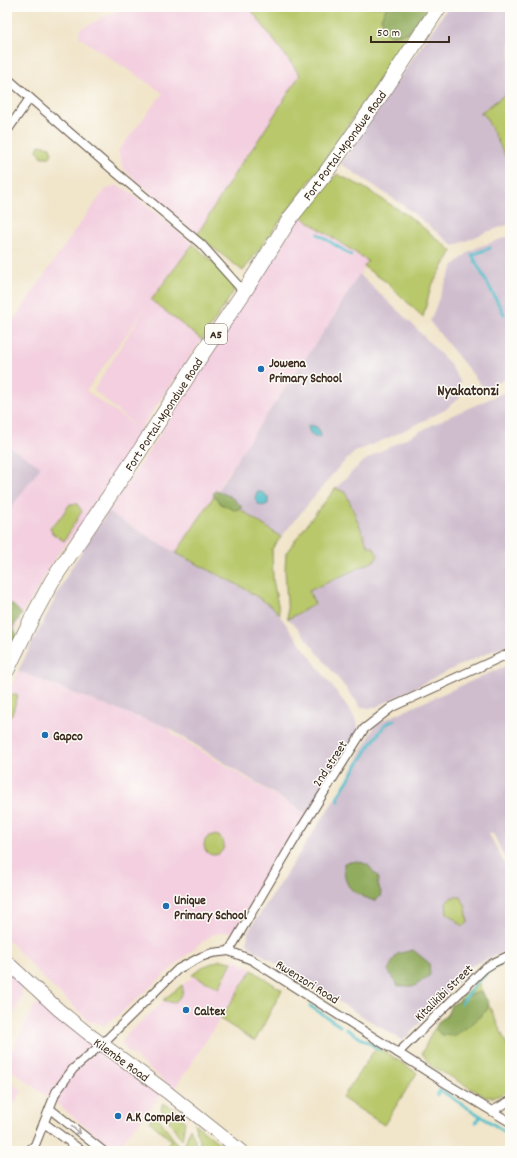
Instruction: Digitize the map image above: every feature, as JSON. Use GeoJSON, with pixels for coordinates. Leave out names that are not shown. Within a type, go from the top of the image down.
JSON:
{"type":"FeatureCollection","features":[{"type":"Feature","properties":{"kind":"highway","name":"Fort Portal-Mpondwe Road"},"geometry":{"type":"LineString","coordinates":[[7,670],[32,618],[52,582],[244,292],[291,216],[325,174],[383,92],[439,7]]}},
{"type":"Feature","properties":{"kind":"main road","name":"Kilembe Road"},"geometry":{"type":"LineString","coordinates":[[7,962],[59,1010],[167,1092],[241,1151]]}},
{"type":"Feature","properties":{"kind":"street"},"geometry":{"type":"LineString","coordinates":[[7,78],[201,244],[244,292]]}},
{"type":"Feature","properties":{"kind":"street"},"geometry":{"type":"LineString","coordinates":[[7,131],[30,98]]}},
{"type":"Feature","properties":{"kind":"street","name":"2nd street"},"geometry":{"type":"LineString","coordinates":[[228,951],[299,832],[364,729],[392,707],[510,653]]}},
{"type":"Feature","properties":{"kind":"street","name":"Rwenzori Road"},"geometry":{"type":"LineString","coordinates":[[28,1151],[35,1145],[56,1092],[73,1069],[87,1055],[102,1044],[178,969],[201,956],[228,951],[252,960],[510,1122]]}},
{"type":"Feature","properties":{"kind":"street","name":"Kitalikibi Street"},"geometry":{"type":"LineString","coordinates":[[398,1053],[485,968],[510,955]]}},
{"type":"Feature","properties":{"kind":"street"},"geometry":{"type":"LineString","coordinates":[[492,1111],[510,1101]]}},
{"type":"Feature","properties":{"kind":"street"},"geometry":{"type":"LineString","coordinates":[[50,1109],[103,1151]]}},
{"type":"Feature","properties":{"kind":"street"},"geometry":{"type":"LineString","coordinates":[[44,1123],[82,1151]]}},
{"type":"Feature","properties":{"kind":"shaded area"},"geometry":{"type":"Polygon","coordinates":[[[125,7],[249,7],[300,75],[255,145],[240,165],[197,235],[124,169],[118,151],[163,93],[79,37],[80,29],[125,7]]]}},
{"type":"Feature","properties":{"kind":"shaded area"},"geometry":{"type":"Polygon","coordinates":[[[448,7],[510,7],[510,91],[482,112],[510,165],[510,224],[454,246],[403,205],[341,164],[448,7]]]}},
{"type":"Feature","properties":{"kind":"shaded area"},"geometry":{"type":"Polygon","coordinates":[[[117,185],[129,191],[193,244],[151,300],[202,340],[140,430],[87,518],[53,561],[23,612],[7,651],[7,330],[73,233],[105,190],[117,185]],[[147,305],[86,391],[135,426],[94,390],[147,305]]]}},
{"type":"Feature","properties":{"kind":"shaded area"},"geometry":{"type":"Polygon","coordinates":[[[300,216],[368,261],[333,318],[246,445],[176,553],[108,512],[159,436],[180,400],[300,216]]]}},
{"type":"Feature","properties":{"kind":"shaded area"},"geometry":{"type":"Polygon","coordinates":[[[510,236],[510,377],[489,387],[483,387],[430,322],[442,290],[454,265],[470,251],[510,236]]]}},
{"type":"Feature","properties":{"kind":"shaded area"},"geometry":{"type":"Polygon","coordinates":[[[359,274],[413,325],[449,363],[460,381],[460,397],[445,410],[397,434],[355,452],[338,468],[281,537],[216,493],[246,445],[333,318],[359,274]]]}},
{"type":"Feature","properties":{"kind":"shaded area"},"geometry":{"type":"Polygon","coordinates":[[[510,390],[510,643],[456,667],[376,707],[361,707],[296,626],[288,619],[315,604],[309,591],[374,561],[336,488],[361,463],[381,451],[446,418],[510,390]]]}},
{"type":"Feature","properties":{"kind":"shaded area"},"geometry":{"type":"Polygon","coordinates":[[[7,445],[41,467],[7,513],[7,445]]]}},
{"type":"Feature","properties":{"kind":"shaded area"},"geometry":{"type":"Polygon","coordinates":[[[108,512],[176,553],[242,587],[274,608],[352,713],[358,725],[357,734],[308,815],[167,727],[96,702],[18,671],[71,568],[108,512]]]}},
{"type":"Feature","properties":{"kind":"shaded area"},"geometry":{"type":"Polygon","coordinates":[[[510,664],[510,870],[494,835],[488,832],[510,874],[510,949],[471,966],[403,1041],[254,950],[247,943],[248,932],[344,785],[375,726],[386,719],[510,664]]]}},
{"type":"Feature","properties":{"kind":"shaded area"},"geometry":{"type":"Polygon","coordinates":[[[18,671],[96,702],[167,727],[173,734],[308,815],[234,931],[214,934],[198,945],[115,1018],[104,1025],[89,1021],[44,979],[7,939],[7,698],[18,671]]]}},
{"type":"Feature","properties":{"kind":"shaded area"},"geometry":{"type":"Polygon","coordinates":[[[220,960],[238,961],[252,970],[174,1089],[125,1049],[122,1042],[128,1033],[180,987],[209,964],[220,960]]]}},
{"type":"Feature","properties":{"kind":"shaded area"},"geometry":{"type":"Polygon","coordinates":[[[7,966],[22,982],[22,996],[7,1030],[7,966]]]}},
{"type":"Feature","properties":{"kind":"shaded area"},"geometry":{"type":"Polygon","coordinates":[[[46,1001],[162,1094],[115,1151],[80,1122],[9,1068],[7,1059],[35,1005],[46,1001]]]}},
{"type":"Feature","properties":{"kind":"shaded area"},"geometry":{"type":"Polygon","coordinates":[[[7,1079],[22,1091],[7,1114],[7,1079]]]}},
{"type":"Feature","properties":{"kind":"green space"},"geometry":{"type":"Polygon","coordinates":[[[249,7],[387,7],[381,18],[389,36],[410,32],[318,170],[243,271],[197,235],[240,165],[255,145],[300,75],[249,7]]]}},
{"type":"Feature","properties":{"kind":"green space"},"geometry":{"type":"Polygon","coordinates":[[[387,7],[429,7],[410,32],[389,36],[381,18],[387,7]]]}},
{"type":"Feature","properties":{"kind":"green space"},"geometry":{"type":"Polygon","coordinates":[[[510,91],[510,165],[484,114],[480,113],[510,91]]]}},
{"type":"Feature","properties":{"kind":"green space"},"geometry":{"type":"Polygon","coordinates":[[[39,145],[50,147],[52,153],[50,157],[42,157],[37,150],[39,145]]]}},
{"type":"Feature","properties":{"kind":"green space"},"geometry":{"type":"Polygon","coordinates":[[[337,174],[363,187],[410,217],[452,251],[431,287],[423,317],[385,281],[364,267],[368,261],[300,216],[337,174]]]}},
{"type":"Feature","properties":{"kind":"green space"},"geometry":{"type":"Polygon","coordinates":[[[193,244],[233,282],[234,291],[202,340],[151,300],[193,244]]]}},
{"type":"Feature","properties":{"kind":"green space"},"geometry":{"type":"Polygon","coordinates":[[[336,488],[346,493],[368,546],[373,547],[378,555],[374,561],[309,591],[315,604],[288,619],[285,570],[286,553],[336,488]]]}},
{"type":"Feature","properties":{"kind":"green space"},"geometry":{"type":"Polygon","coordinates":[[[216,490],[231,497],[243,508],[234,510],[221,504],[213,494],[216,490]]]}},
{"type":"Feature","properties":{"kind":"green space"},"geometry":{"type":"Polygon","coordinates":[[[216,493],[281,537],[272,549],[273,580],[280,615],[274,608],[242,587],[176,553],[216,493]]]}},
{"type":"Feature","properties":{"kind":"green space"},"geometry":{"type":"Polygon","coordinates":[[[70,504],[77,504],[82,511],[64,541],[52,533],[50,527],[57,522],[70,504]]]}},
{"type":"Feature","properties":{"kind":"green space"},"geometry":{"type":"Polygon","coordinates":[[[7,602],[13,605],[22,614],[13,627],[17,635],[7,656],[7,602]]]}},
{"type":"Feature","properties":{"kind":"green space"},"geometry":{"type":"Polygon","coordinates":[[[11,695],[18,695],[12,714],[7,720],[7,701],[11,695]]]}},
{"type":"Feature","properties":{"kind":"green space"},"geometry":{"type":"Polygon","coordinates":[[[214,835],[221,838],[224,845],[221,852],[214,855],[207,852],[204,845],[207,838],[214,835]]]}},
{"type":"Feature","properties":{"kind":"green space"},"geometry":{"type":"Polygon","coordinates":[[[358,861],[368,865],[378,877],[378,885],[381,892],[380,897],[374,901],[354,892],[347,884],[345,879],[344,863],[358,861]]]}},
{"type":"Feature","properties":{"kind":"green space"},"geometry":{"type":"Polygon","coordinates":[[[452,897],[461,897],[466,907],[468,923],[463,926],[447,913],[446,903],[452,897]]]}},
{"type":"Feature","properties":{"kind":"green space"},"geometry":{"type":"Polygon","coordinates":[[[413,950],[429,963],[430,975],[415,986],[398,986],[388,970],[397,954],[413,950]]]}},
{"type":"Feature","properties":{"kind":"green space"},"geometry":{"type":"Polygon","coordinates":[[[220,960],[232,962],[219,988],[192,975],[202,967],[220,960]]]}},
{"type":"Feature","properties":{"kind":"green space"},"geometry":{"type":"Polygon","coordinates":[[[252,970],[282,990],[255,1041],[220,1019],[252,970]]]}},
{"type":"Feature","properties":{"kind":"green space"},"geometry":{"type":"Polygon","coordinates":[[[478,982],[510,1051],[510,1089],[493,1097],[486,1097],[430,1065],[422,1053],[432,1032],[462,996],[478,982]]]}},
{"type":"Feature","properties":{"kind":"green space"},"geometry":{"type":"Polygon","coordinates":[[[182,985],[183,991],[176,1001],[173,1003],[163,1000],[182,985]]]}},
{"type":"Feature","properties":{"kind":"green space"},"geometry":{"type":"Polygon","coordinates":[[[480,992],[489,1002],[487,1010],[472,1024],[454,1036],[442,1035],[435,1029],[439,1021],[447,1016],[451,1005],[470,995],[480,992]]]}},
{"type":"Feature","properties":{"kind":"green space"},"geometry":{"type":"Polygon","coordinates":[[[377,1046],[417,1073],[384,1125],[342,1098],[377,1046]]]}},
{"type":"Feature","properties":{"kind":"green space"},"geometry":{"type":"Polygon","coordinates":[[[163,1103],[176,1110],[185,1122],[182,1140],[161,1109],[163,1103]]]}},
{"type":"Feature","properties":{"kind":"green space"},"geometry":{"type":"Polygon","coordinates":[[[156,1114],[181,1151],[164,1151],[171,1140],[149,1121],[156,1114]]]}},
{"type":"Feature","properties":{"kind":"green space"},"geometry":{"type":"Polygon","coordinates":[[[194,1123],[229,1151],[201,1151],[194,1123]]]}},
{"type":"Feature","properties":{"kind":"green space"},"geometry":{"type":"Polygon","coordinates":[[[190,1128],[195,1140],[195,1151],[189,1151],[185,1144],[190,1128]]]}},
{"type":"Feature","properties":{"kind":"water"},"geometry":{"type":"Polygon","coordinates":[[[310,425],[317,427],[321,434],[320,437],[314,437],[309,431],[308,426],[310,425]]]}},
{"type":"Feature","properties":{"kind":"water"},"geometry":{"type":"Polygon","coordinates":[[[257,492],[262,492],[268,497],[268,504],[262,506],[257,503],[255,498],[257,492]]]}},
{"type":"Feature","properties":{"kind":"waterway"},"geometry":{"type":"LineString","coordinates":[[318,234],[351,255]]}},
{"type":"Feature","properties":{"kind":"waterway"},"geometry":{"type":"LineString","coordinates":[[490,248],[472,255],[504,314]]}},
{"type":"Feature","properties":{"kind":"waterway"},"geometry":{"type":"LineString","coordinates":[[339,801],[338,796],[369,747],[385,725],[394,720]]}},
{"type":"Feature","properties":{"kind":"waterway"},"geometry":{"type":"LineString","coordinates":[[461,1004],[476,984],[488,972],[510,960]]}},
{"type":"Feature","properties":{"kind":"waterway"},"geometry":{"type":"LineString","coordinates":[[310,1006],[340,1026]]}},
{"type":"Feature","properties":{"kind":"waterway"},"geometry":{"type":"LineString","coordinates":[[346,1029],[380,1050]]}},
{"type":"Feature","properties":{"kind":"waterway"},"geometry":{"type":"LineString","coordinates":[[437,1095],[440,1090],[510,1135]]}},
{"type":"Feature","properties":{"kind":"waterway"},"geometry":{"type":"LineString","coordinates":[[476,1122],[481,1116]]}},
{"type":"Feature","properties":{"kind":"place","name":"Jowena Primary School"},"geometry":{"type":"Point","coordinates":[261,369]}},
{"type":"Feature","properties":{"kind":"place","name":"Gapco"},"geometry":{"type":"Point","coordinates":[45,735]}},
{"type":"Feature","properties":{"kind":"place","name":"Unique Primary School"},"geometry":{"type":"Point","coordinates":[166,906]}},
{"type":"Feature","properties":{"kind":"place","name":"Caltex"},"geometry":{"type":"Point","coordinates":[186,1010]}},
{"type":"Feature","properties":{"kind":"place","name":"A.K Complex"},"geometry":{"type":"Point","coordinates":[118,1116]}},
{"type":"Feature","properties":{"kind":"district","name":"Nyakatonzi"},"geometry":{"type":"Point","coordinates":[468,390]}}]}
